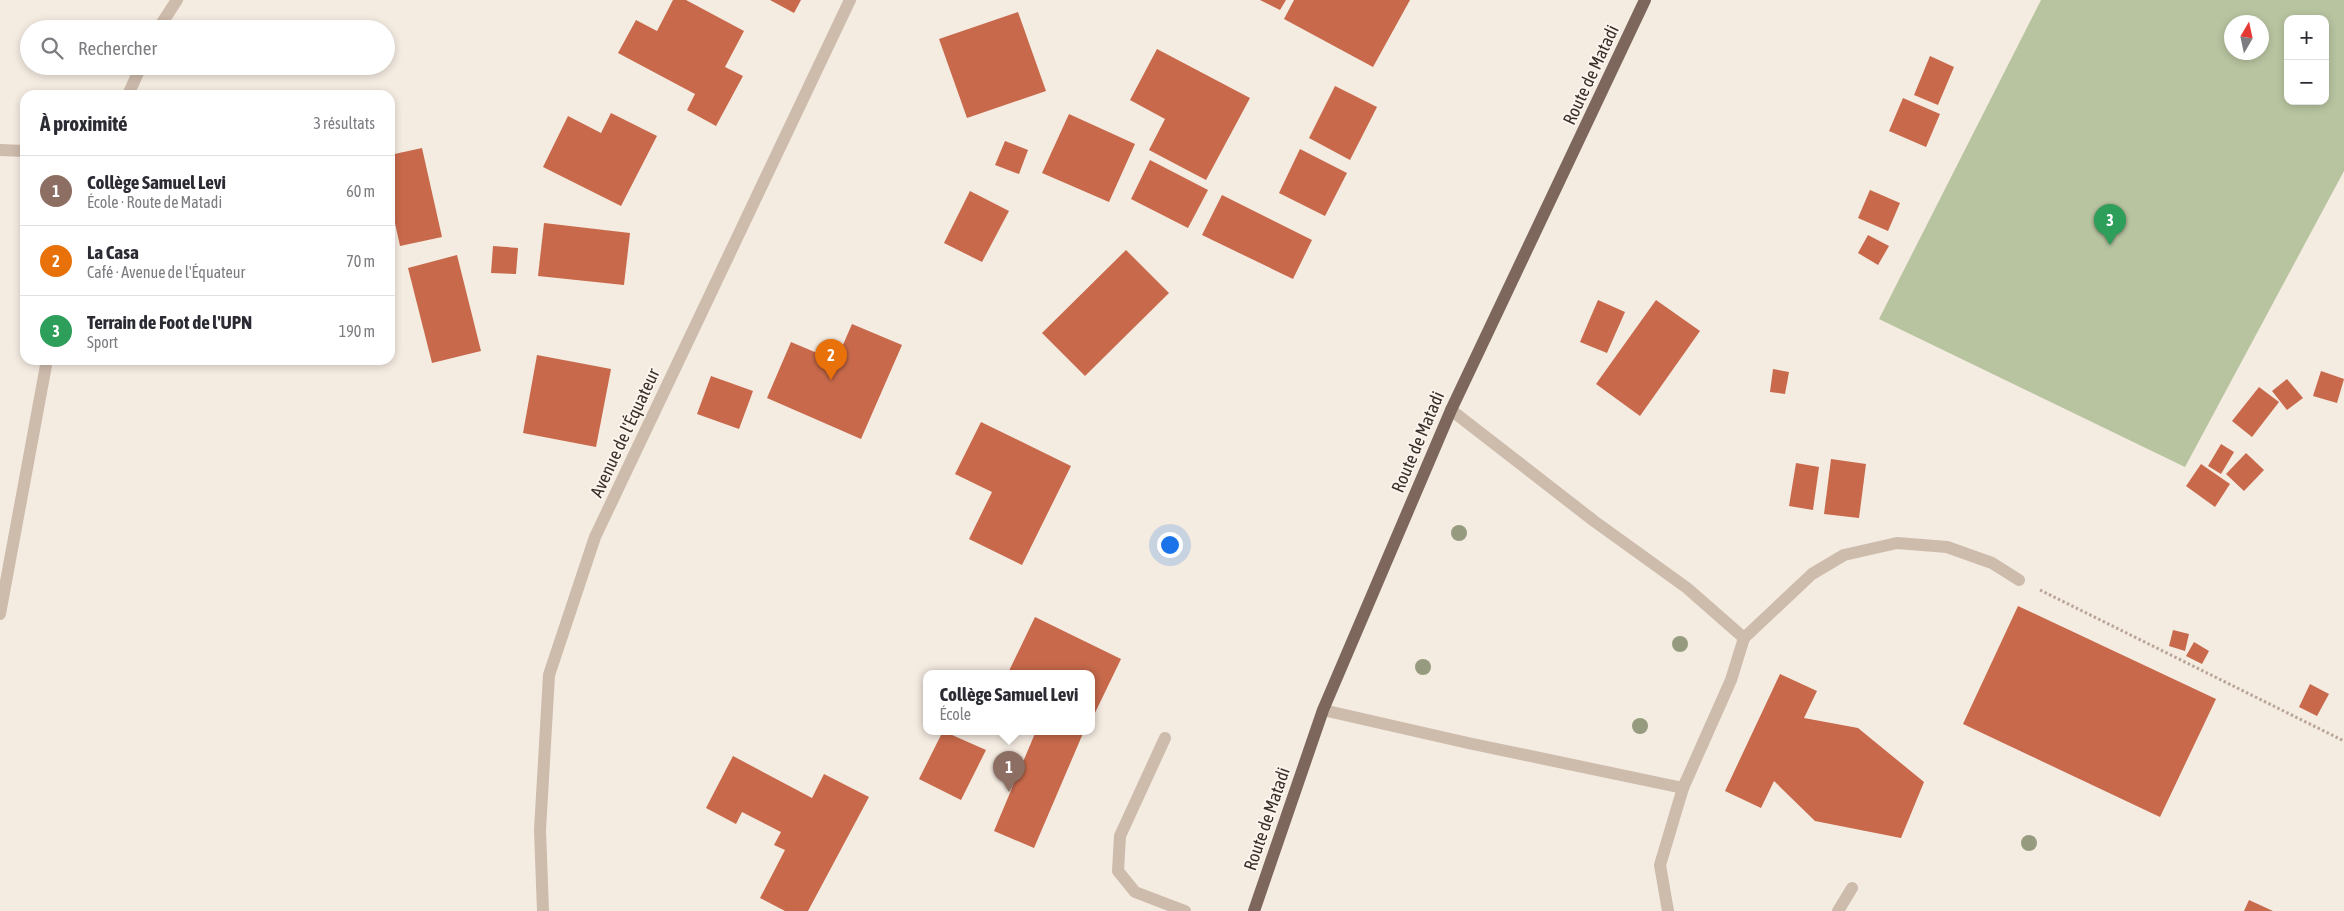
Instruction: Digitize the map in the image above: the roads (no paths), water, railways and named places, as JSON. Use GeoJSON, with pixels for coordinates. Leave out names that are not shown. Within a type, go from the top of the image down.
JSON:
{"type":"FeatureCollection","features":[{"type":"Feature","properties":{"kind":"main road","name":"Route de Matadi"},"geometry":{"type":"LineString","coordinates":[[1254,911],[1323,710],[1451,410],[1646,0]]}},
{"type":"Feature","properties":{"kind":"street"},"geometry":{"type":"LineString","coordinates":[[164,20],[177,0]]}},
{"type":"Feature","properties":{"kind":"street","name":"Avenue de l'Équateur"},"geometry":{"type":"LineString","coordinates":[[543,911],[540,830],[549,675],[592,546],[850,0]]}},
{"type":"Feature","properties":{"kind":"street"},"geometry":{"type":"LineString","coordinates":[[130,90],[137,75]]}},
{"type":"Feature","properties":{"kind":"street"},"geometry":{"type":"LineString","coordinates":[[0,150],[20,151]]}},
{"type":"Feature","properties":{"kind":"street"},"geometry":{"type":"LineString","coordinates":[[0,614],[47,365]]}},
{"type":"Feature","properties":{"kind":"street"},"geometry":{"type":"LineString","coordinates":[[1451,410],[1594,522],[1686,588],[1744,638]]}},
{"type":"Feature","properties":{"kind":"street"},"geometry":{"type":"LineString","coordinates":[[1668,911],[1660,865],[1683,788],[1731,680],[1744,638],[1812,574],[1844,555],[1897,542],[1947,548],[1992,563],[2019,580]]}},
{"type":"Feature","properties":{"kind":"street"},"geometry":{"type":"LineString","coordinates":[[1323,710],[1468,743],[1683,788]]}},
{"type":"Feature","properties":{"kind":"street"},"geometry":{"type":"LineString","coordinates":[[1165,738],[1120,836],[1118,871],[1136,892],[1185,911]]}},
{"type":"Feature","properties":{"kind":"street"},"geometry":{"type":"LineString","coordinates":[[1838,911],[1852,888]]}},
{"type":"Feature","properties":{"kind":"place","name":"Terrain de Foot de l'UPN"},"geometry":{"type":"Point","coordinates":[2110,245]}},
{"type":"Feature","properties":{"kind":"place","name":"La Casa"},"geometry":{"type":"Point","coordinates":[831,380]}},
{"type":"Feature","properties":{"kind":"place","name":"Collège Samuel Levi"},"geometry":{"type":"Point","coordinates":[1009,792]}}]}
